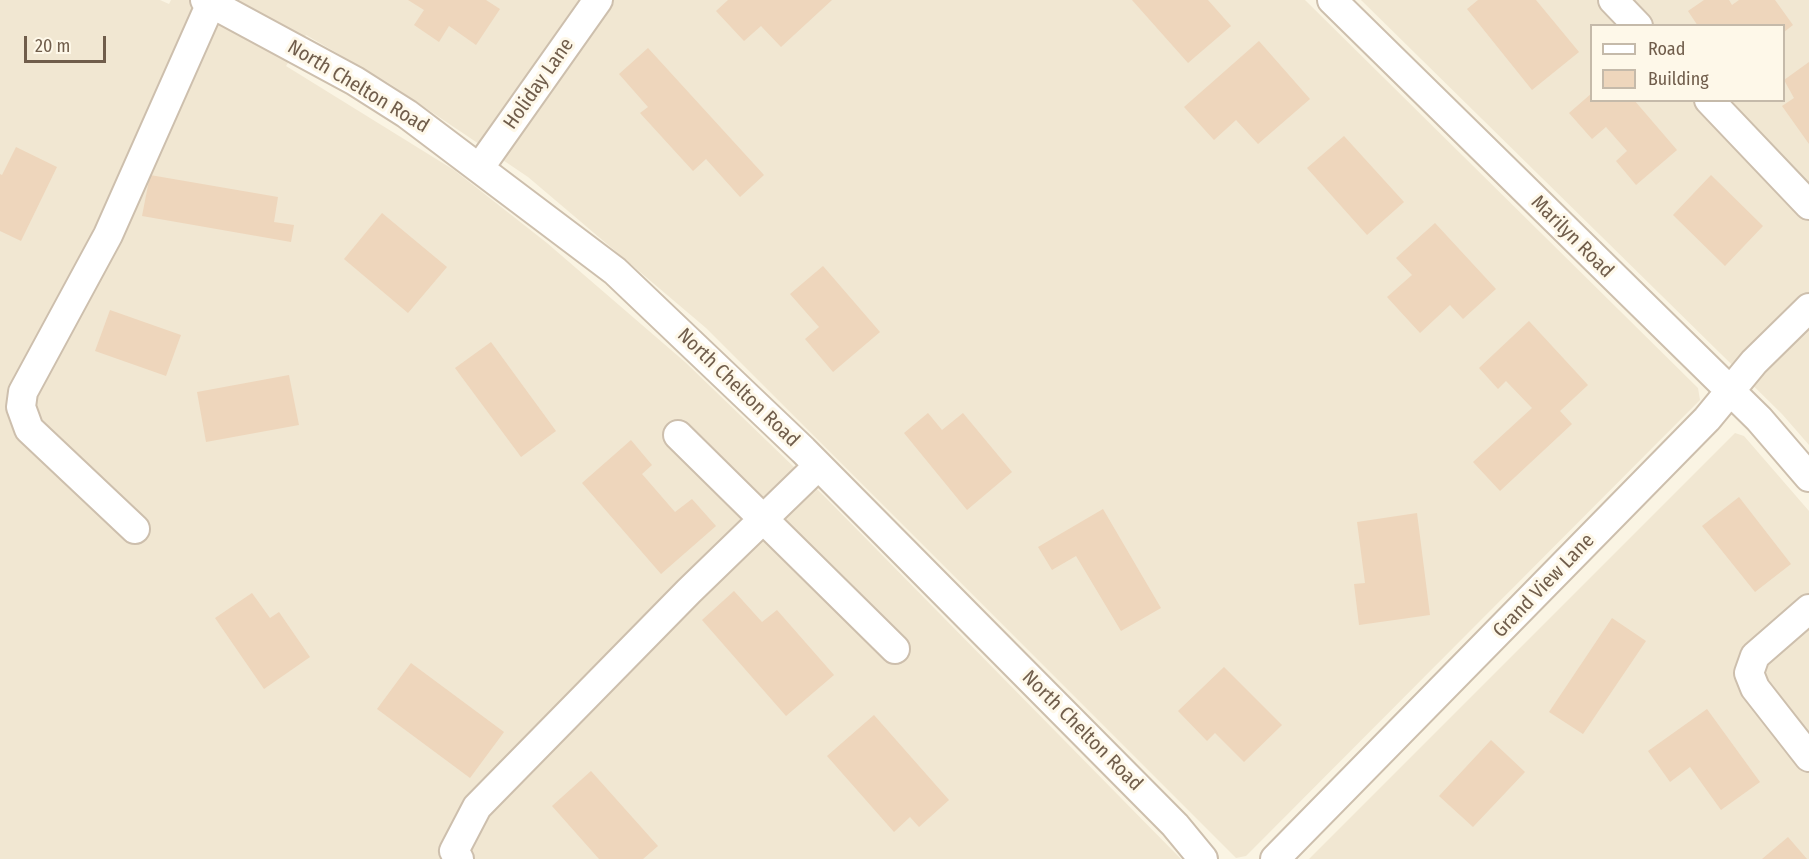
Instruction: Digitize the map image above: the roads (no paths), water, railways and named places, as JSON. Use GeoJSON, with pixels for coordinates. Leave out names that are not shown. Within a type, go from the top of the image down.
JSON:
{"type":"FeatureCollection","features":[{"type":"Feature","properties":{"kind":"street","name":"Holiday Lane"},"geometry":{"type":"LineString","coordinates":[[480,167],[598,0]]}},
{"type":"Feature","properties":{"kind":"street","name":"Marilyn Road"},"geometry":{"type":"LineString","coordinates":[[1332,0],[1759,419],[1809,477]]}},
{"type":"Feature","properties":{"kind":"street"},"geometry":{"type":"LineString","coordinates":[[1613,0],[1636,24]]}},
{"type":"Feature","properties":{"kind":"street","name":"North Chelton Road"},"geometry":{"type":"LineString","coordinates":[[208,2],[355,81],[407,114],[615,271],[819,466],[1175,825],[1203,859]]}},
{"type":"Feature","properties":{"kind":"street"},"geometry":{"type":"LineString","coordinates":[[135,529],[29,429],[21,407],[22,392],[108,236],[208,2]]}},
{"type":"Feature","properties":{"kind":"street"},"geometry":{"type":"LineString","coordinates":[[1712,102],[1809,205]]}},
{"type":"Feature","properties":{"kind":"street","name":"Grand View Lane"},"geometry":{"type":"LineString","coordinates":[[1275,859],[1707,419],[1754,362],[1809,308]]}},
{"type":"Feature","properties":{"kind":"street"},"geometry":{"type":"LineString","coordinates":[[678,435],[896,649]]}},
{"type":"Feature","properties":{"kind":"street"},"geometry":{"type":"LineString","coordinates":[[459,859],[454,851],[477,807],[689,591],[819,466]]}},
{"type":"Feature","properties":{"kind":"street"},"geometry":{"type":"LineString","coordinates":[[1809,609],[1755,656],[1749,673],[1755,688],[1809,757]]}}]}
